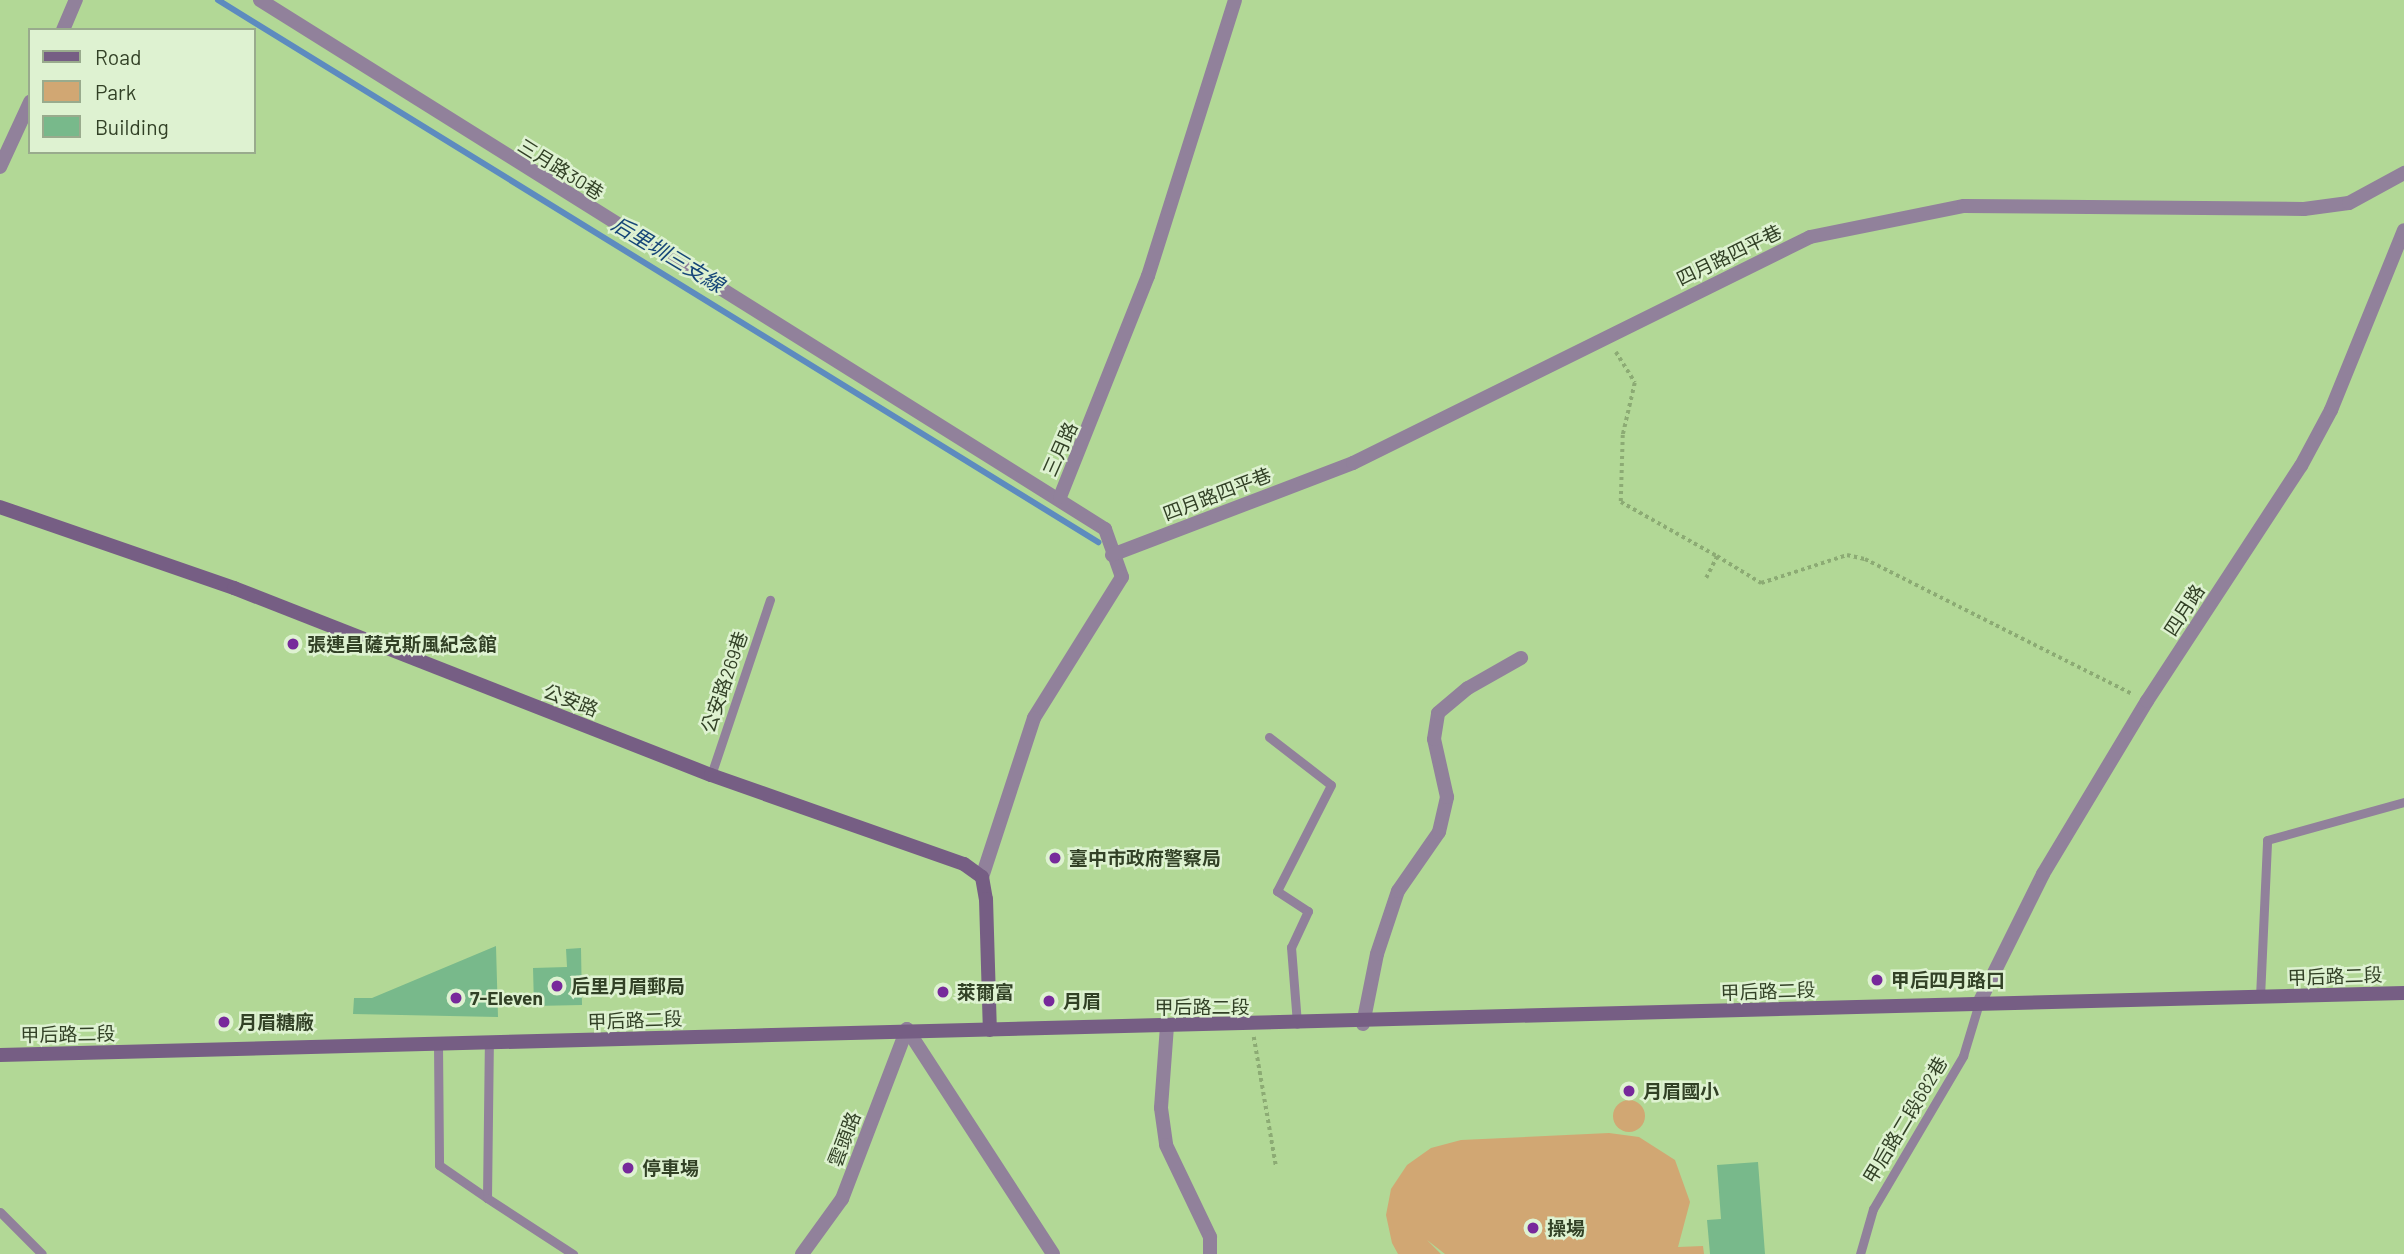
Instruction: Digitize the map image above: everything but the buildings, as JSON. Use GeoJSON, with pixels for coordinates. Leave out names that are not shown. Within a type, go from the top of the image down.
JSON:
{"type":"FeatureCollection","features":[{"type":"Feature","properties":{"kind":"main road","name":"公安路"},"geometry":{"type":"LineString","coordinates":[[0,507],[234,589],[711,775],[964,864],[982,877]]}},
{"type":"Feature","properties":{"kind":"main road"},"geometry":{"type":"LineString","coordinates":[[982,877],[990,1030]]}},
{"type":"Feature","properties":{"kind":"main road","name":"甲后路二段"},"geometry":{"type":"LineString","coordinates":[[0,1055],[489,1044],[907,1029],[1363,1024],[1979,1003],[2404,993]]}},
{"type":"Feature","properties":{"kind":"street"},"geometry":{"type":"LineString","coordinates":[[64,28],[76,0]]}},
{"type":"Feature","properties":{"kind":"street","name":"三月路30巷"},"geometry":{"type":"LineString","coordinates":[[260,0],[606,220],[1060,497]]}},
{"type":"Feature","properties":{"kind":"street","name":"三月路"},"geometry":{"type":"LineString","coordinates":[[982,877],[1034,718],[1122,577],[1105,529],[1060,497],[1148,276],[1235,0]]}},
{"type":"Feature","properties":{"kind":"street"},"geometry":{"type":"LineString","coordinates":[[0,167],[28,106]]}},
{"type":"Feature","properties":{"kind":"street","name":"四月路四平巷"},"geometry":{"type":"LineString","coordinates":[[1112,555],[1353,463],[1810,237],[1964,206],[2304,209],[2349,203],[2404,173]]}},
{"type":"Feature","properties":{"kind":"street","name":"四月路"},"geometry":{"type":"LineString","coordinates":[[1979,1003],[2043,874],[2147,701],[2307,455],[2331,410],[2404,230]]}},
{"type":"Feature","properties":{"kind":"street"},"geometry":{"type":"LineString","coordinates":[[1363,1024],[1377,954],[1398,891],[1442,820],[1447,797],[1434,738],[1438,713],[1468,688],[1521,658]]}},
{"type":"Feature","properties":{"kind":"street"},"geometry":{"type":"LineString","coordinates":[[1167,1026],[1161,1108],[1166,1145],[1210,1237],[1210,1254]]}},
{"type":"Feature","properties":{"kind":"street"},"geometry":{"type":"LineString","coordinates":[[907,1029],[1053,1254]]}},
{"type":"Feature","properties":{"kind":"street","name":"雲頭路"},"geometry":{"type":"LineString","coordinates":[[802,1254],[842,1199],[907,1029]]}},
{"type":"Feature","properties":{"kind":"lane","name":"公安路269巷"},"geometry":{"type":"LineString","coordinates":[[711,775],[770,600]]}},
{"type":"Feature","properties":{"kind":"lane"},"geometry":{"type":"LineString","coordinates":[[1269,737],[1331,785],[1277,891],[1308,911],[1292,947],[1297,1024]]}},
{"type":"Feature","properties":{"kind":"lane"},"geometry":{"type":"LineString","coordinates":[[2260,998],[2267,840],[2404,802]]}},
{"type":"Feature","properties":{"kind":"lane","name":"甲后路二段682巷"},"geometry":{"type":"LineString","coordinates":[[1860,1254],[1873,1209],[1963,1056],[1979,1003]]}},
{"type":"Feature","properties":{"kind":"lane"},"geometry":{"type":"LineString","coordinates":[[438,1044],[439,1165],[573,1254]]}},
{"type":"Feature","properties":{"kind":"lane"},"geometry":{"type":"LineString","coordinates":[[487,1198],[489,1044]]}},
{"type":"Feature","properties":{"kind":"lane"},"geometry":{"type":"LineString","coordinates":[[0,1212],[42,1254]]}},
{"type":"Feature","properties":{"kind":"path"},"geometry":{"type":"LineString","coordinates":[[1608,338],[1634,383],[1623,435],[1621,502],[1761,583],[1847,555],[1865,559],[2147,701]]}},
{"type":"Feature","properties":{"kind":"path"},"geometry":{"type":"LineString","coordinates":[[1706,578],[1717,556]]}},
{"type":"Feature","properties":{"kind":"path"},"geometry":{"type":"LineString","coordinates":[[1252,1026],[1276,1166]]}},
{"type":"Feature","properties":{"kind":"green space"},"geometry":{"type":"Polygon","coordinates":[[[1629,1100],[1640,1105],[1645,1116],[1640,1127],[1629,1132],[1618,1127],[1613,1116],[1618,1105],[1629,1100]]]}},
{"type":"Feature","properties":{"kind":"green space"},"geometry":{"type":"Polygon","coordinates":[[[1609,1133],[1639,1137],[1675,1160],[1690,1202],[1678,1247],[1703,1246],[1704,1254],[1445,1254],[1427,1240],[1441,1254],[1398,1254],[1392,1243],[1386,1215],[1391,1189],[1407,1165],[1431,1148],[1461,1140],[1609,1133]]]}},
{"type":"Feature","properties":{"kind":"waterway","name":"后里圳三支線"},"geometry":{"type":"LineString","coordinates":[[218,0],[1098,542]]}},
{"type":"Feature","properties":{"kind":"place","name":"張連昌薩克斯風紀念館"},"geometry":{"type":"Point","coordinates":[293,644]}},
{"type":"Feature","properties":{"kind":"place","name":"臺中市政府警察局"},"geometry":{"type":"Point","coordinates":[1055,858]}},
{"type":"Feature","properties":{"kind":"place","name":"甲后四月路口"},"geometry":{"type":"Point","coordinates":[1877,980]}},
{"type":"Feature","properties":{"kind":"place","name":"后里月眉郵局"},"geometry":{"type":"Point","coordinates":[557,986]}},
{"type":"Feature","properties":{"kind":"place","name":"萊爾富"},"geometry":{"type":"Point","coordinates":[943,992]}},
{"type":"Feature","properties":{"kind":"place","name":"7-Eleven"},"geometry":{"type":"Point","coordinates":[456,998]}},
{"type":"Feature","properties":{"kind":"place","name":"月眉"},"geometry":{"type":"Point","coordinates":[1049,1001]}},
{"type":"Feature","properties":{"kind":"place","name":"月眉糖廠"},"geometry":{"type":"Point","coordinates":[224,1022]}},
{"type":"Feature","properties":{"kind":"place","name":"月眉國小"},"geometry":{"type":"Point","coordinates":[1629,1091]}},
{"type":"Feature","properties":{"kind":"place","name":"停車場"},"geometry":{"type":"Point","coordinates":[628,1168]}},
{"type":"Feature","properties":{"kind":"place","name":"操場"},"geometry":{"type":"Point","coordinates":[1533,1228]}}]}
